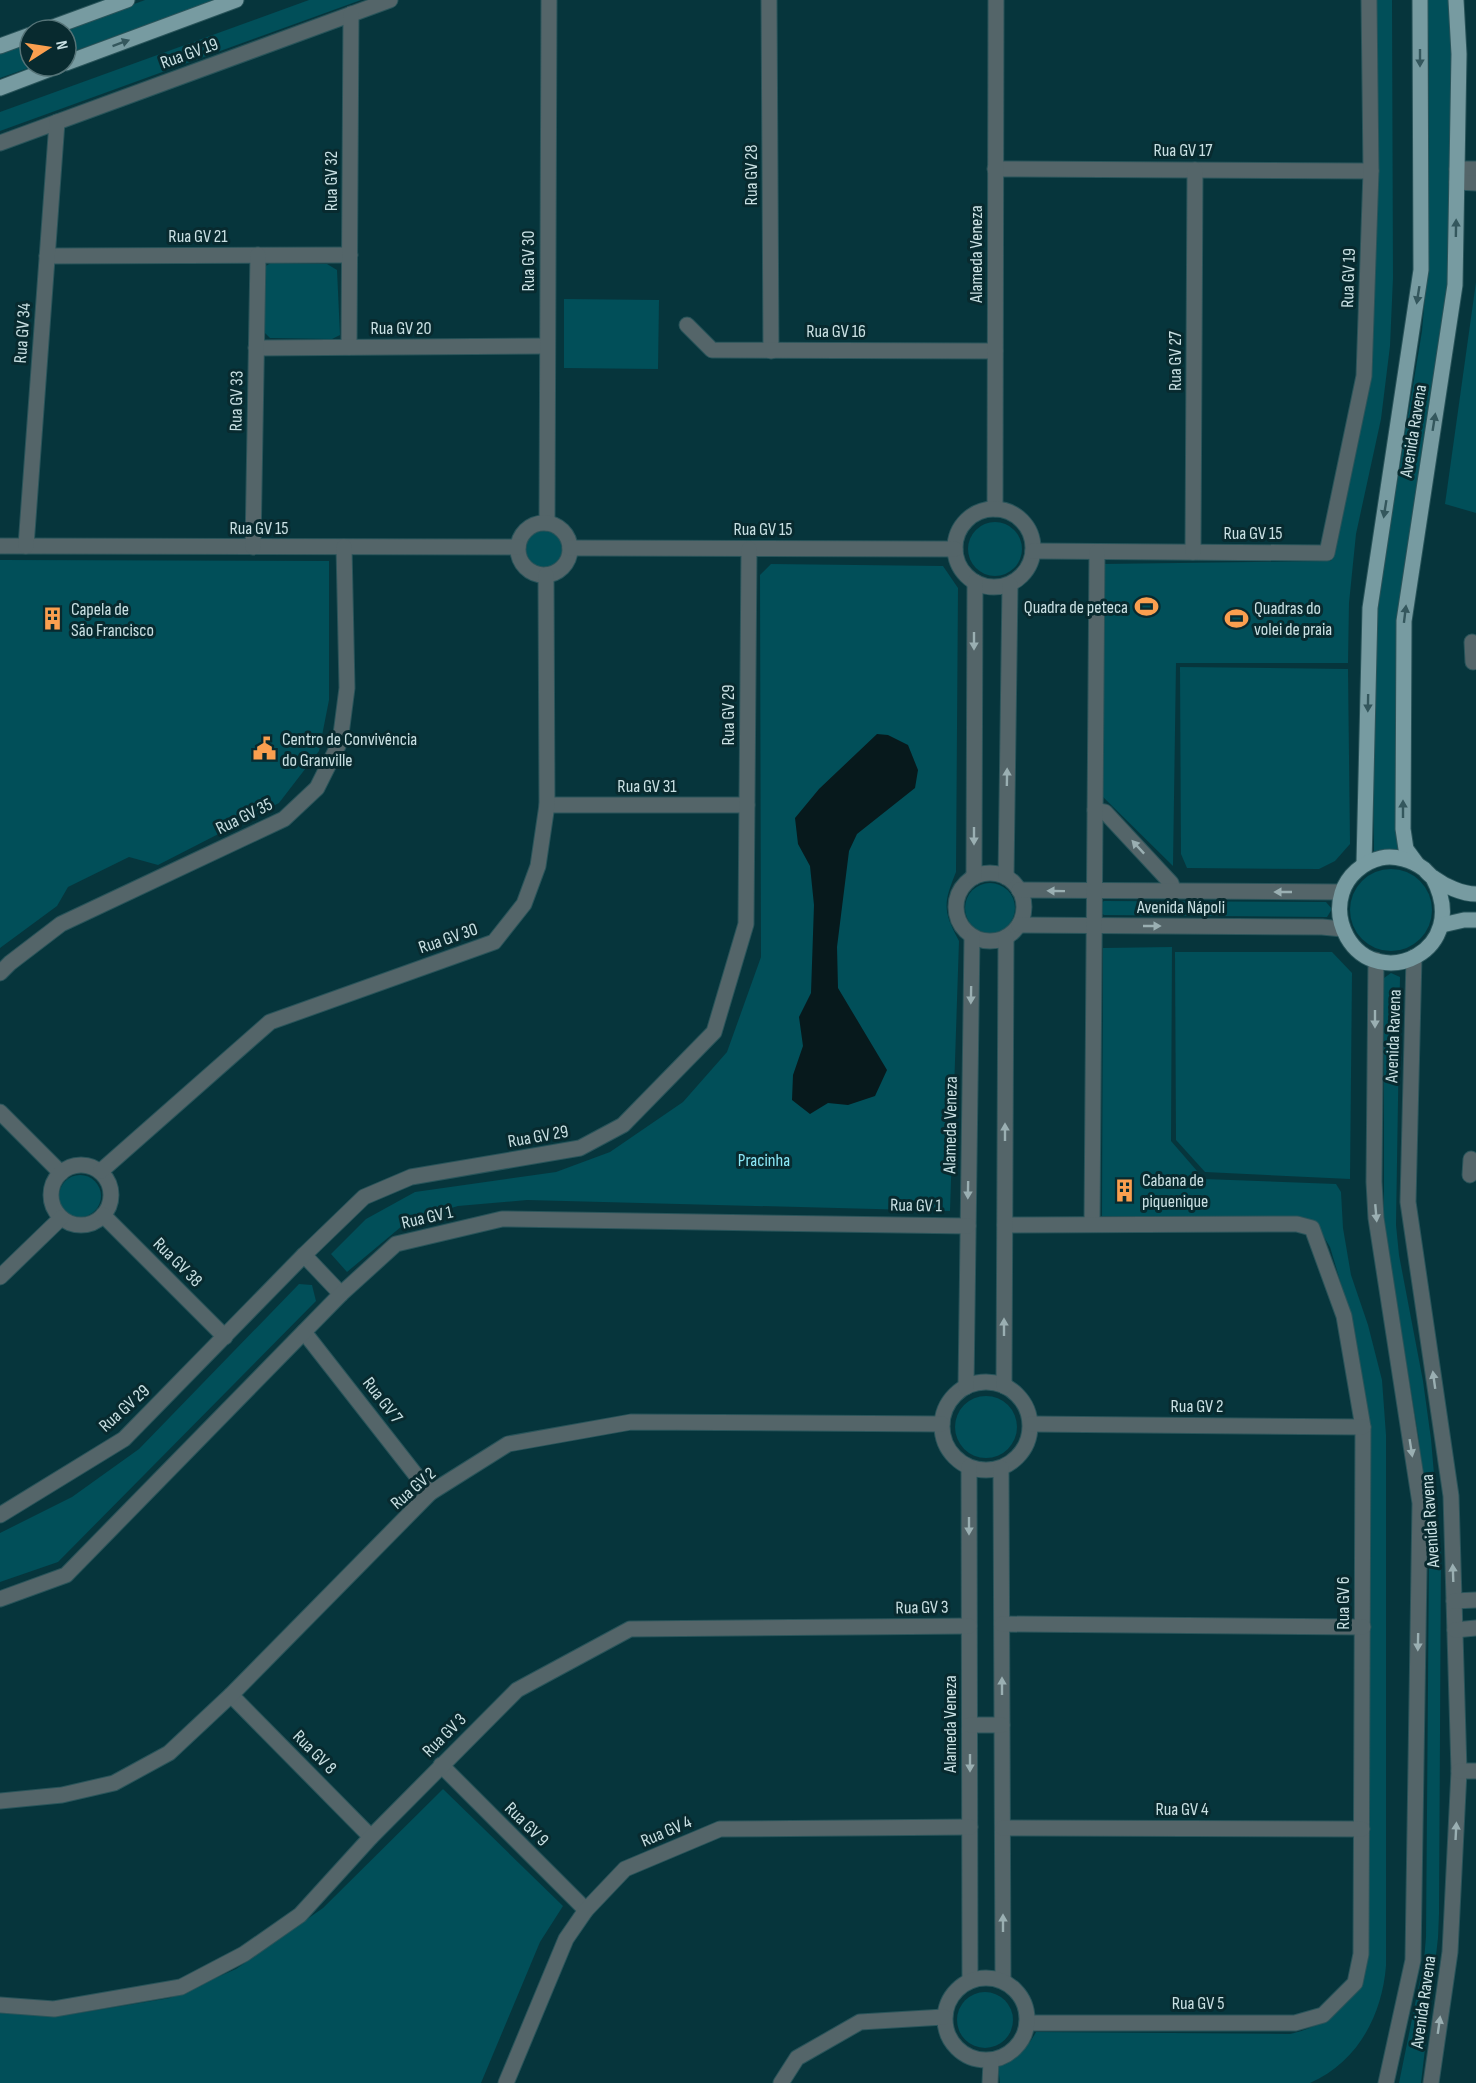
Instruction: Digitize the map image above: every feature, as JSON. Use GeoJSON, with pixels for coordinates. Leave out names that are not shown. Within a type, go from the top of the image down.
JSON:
{"type":"FeatureCollection","features":[{"type":"Feature","properties":{"kind":"main road"},"geometry":{"type":"LineString","coordinates":[[78,18],[127,0]]}},
{"type":"Feature","properties":{"kind":"main road"},"geometry":{"type":"LineString","coordinates":[[78,59],[236,0]]}},
{"type":"Feature","properties":{"kind":"main road","name":"Avenida Ravena"},"geometry":{"type":"LineString","coordinates":[[1365,864],[1370,608],[1421,270],[1420,0]]}},
{"type":"Feature","properties":{"kind":"main road","name":"Avenida Ravena"},"geometry":{"type":"LineString","coordinates":[[1417,864],[1406,849],[1403,829],[1404,621],[1455,285],[1459,54],[1456,0]]}},
{"type":"Feature","properties":{"kind":"main road"},"geometry":{"type":"LineString","coordinates":[[0,46],[18,39]]}},
{"type":"Feature","properties":{"kind":"main road"},"geometry":{"type":"LineString","coordinates":[[0,88],[26,78]]}},
{"type":"Feature","properties":{"kind":"main road"},"geometry":{"type":"LineString","coordinates":[[1433,878],[1441,893],[1444,909],[1442,925],[1436,939],[1426,949],[1402,962],[1389,963],[1362,953],[1350,942],[1343,929],[1339,911],[1342,892],[1347,881],[1365,864],[1382,858],[1400,858],[1417,864],[1433,878],[1466,894],[1476,894]]}},
{"type":"Feature","properties":{"kind":"main road"},"geometry":{"type":"LineString","coordinates":[[1442,925],[1476,920]]}},
{"type":"Feature","properties":{"kind":"street","name":"Rua GV 19"},"geometry":{"type":"LineString","coordinates":[[0,143],[390,0]]}},
{"type":"Feature","properties":{"kind":"street","name":"Rua GV 30"},"geometry":{"type":"LineString","coordinates":[[547,523],[549,0]]}},
{"type":"Feature","properties":{"kind":"street","name":"Rua GV 28"},"geometry":{"type":"LineString","coordinates":[[770,0],[771,351]]}},
{"type":"Feature","properties":{"kind":"street","name":"Alameda Veneza"},"geometry":{"type":"LineString","coordinates":[[995,509],[996,0]]}},
{"type":"Feature","properties":{"kind":"street","name":"Rua GV 19"},"geometry":{"type":"LineString","coordinates":[[1328,553],[1364,376],[1371,171],[1369,0]]}},
{"type":"Feature","properties":{"kind":"street","name":"Rua GV 32"},"geometry":{"type":"LineString","coordinates":[[349,348],[351,14]]}},
{"type":"Feature","properties":{"kind":"street","name":"Rua GV 34"},"geometry":{"type":"LineString","coordinates":[[26,546],[57,122]]}},
{"type":"Feature","properties":{"kind":"street","name":"Rua GV 17"},"geometry":{"type":"LineString","coordinates":[[995,169],[1371,171]]}},
{"type":"Feature","properties":{"kind":"street"},"geometry":{"type":"LineString","coordinates":[[1457,175],[1476,169]]}},
{"type":"Feature","properties":{"kind":"street","name":"Rua GV 27"},"geometry":{"type":"LineString","coordinates":[[1193,552],[1195,170]]}},
{"type":"Feature","properties":{"kind":"street"},"geometry":{"type":"LineString","coordinates":[[1457,175],[1476,183]]}},
{"type":"Feature","properties":{"kind":"street","name":"Rua GV 33"},"geometry":{"type":"LineString","coordinates":[[253,547],[258,255]]}},
{"type":"Feature","properties":{"kind":"street","name":"Rua GV 21"},"geometry":{"type":"LineString","coordinates":[[47,256],[350,255]]}},
{"type":"Feature","properties":{"kind":"street","name":"Rua GV 16"},"geometry":{"type":"LineString","coordinates":[[687,325],[712,350],[995,351]]}},
{"type":"Feature","properties":{"kind":"street","name":"Rua GV 20"},"geometry":{"type":"LineString","coordinates":[[256,348],[547,346]]}},
{"type":"Feature","properties":{"kind":"street"},"geometry":{"type":"LineString","coordinates":[[995,509],[1019,517],[1032,538],[1034,551],[1026,571],[1010,585],[998,588],[986,587],[975,582],[961,568],[955,549],[962,525],[971,516],[995,509]]}},
{"type":"Feature","properties":{"kind":"street"},"geometry":{"type":"LineString","coordinates":[[540,523],[547,523],[566,534],[570,548],[569,556],[561,569],[546,575],[526,568],[519,555],[518,547],[528,529],[540,523]]}},
{"type":"Feature","properties":{"kind":"street","name":"Rua GV 15"},"geometry":{"type":"LineString","coordinates":[[0,546],[518,547]]}},
{"type":"Feature","properties":{"kind":"street","name":"Rua GV 35"},"geometry":{"type":"LineString","coordinates":[[0,973],[61,924],[284,819],[317,788],[339,742],[347,688],[344,548]]}},
{"type":"Feature","properties":{"kind":"street","name":"Rua GV 15"},"geometry":{"type":"LineString","coordinates":[[570,548],[955,549]]}},
{"type":"Feature","properties":{"kind":"street","name":"Rua GV 29"},"geometry":{"type":"LineString","coordinates":[[0,1515],[123,1439],[364,1197],[411,1177],[580,1148],[623,1125],[714,1032],[746,924],[749,549]]}},
{"type":"Feature","properties":{"kind":"street","name":"Rua GV 15"},"geometry":{"type":"LineString","coordinates":[[1034,551],[1328,553]]}},
{"type":"Feature","properties":{"kind":"street"},"geometry":{"type":"LineString","coordinates":[[1005,1225],[1092,1224],[1097,552]]}},
{"type":"Feature","properties":{"kind":"street","name":"Rua GV 30"},"geometry":{"type":"LineString","coordinates":[[101,1171],[270,1022],[494,942],[524,904],[538,866],[547,806],[546,575]]}},
{"type":"Feature","properties":{"kind":"street"},"geometry":{"type":"LineString","coordinates":[[974,877],[975,582]]}},
{"type":"Feature","properties":{"kind":"street"},"geometry":{"type":"LineString","coordinates":[[1006,877],[1010,585]]}},
{"type":"Feature","properties":{"kind":"street"},"geometry":{"type":"LineString","coordinates":[[1472,642],[1473,662]]}},
{"type":"Feature","properties":{"kind":"street","name":"Rua GV 31"},"geometry":{"type":"LineString","coordinates":[[547,806],[747,805]]}},
{"type":"Feature","properties":{"kind":"street"},"geometry":{"type":"LineString","coordinates":[[1095,810],[1105,812],[1171,883],[1174,892]]}},
{"type":"Feature","properties":{"kind":"street"},"geometry":{"type":"LineString","coordinates":[[984,874],[1006,877],[1019,890],[1024,908],[1019,925],[1005,938],[994,942],[972,937],[958,921],[956,901],[959,891],[974,877],[984,874]]}},
{"type":"Feature","properties":{"kind":"street","name":"Avenida Nápoli"},"geometry":{"type":"LineString","coordinates":[[1019,890],[1342,892]]}},
{"type":"Feature","properties":{"kind":"street","name":"Avenida Nápoli"},"geometry":{"type":"LineString","coordinates":[[1019,925],[1343,929]]}},
{"type":"Feature","properties":{"kind":"street","name":"Alameda Veneza"},"geometry":{"type":"LineString","coordinates":[[966,1387],[972,937]]}},
{"type":"Feature","properties":{"kind":"street"},"geometry":{"type":"LineString","coordinates":[[1004,1386],[1005,938]]}},
{"type":"Feature","properties":{"kind":"street","name":"Avenida Ravena"},"geometry":{"type":"LineString","coordinates":[[1414,957],[1408,1202],[1451,1496],[1459,1771],[1450,1953],[1431,2083]]}},
{"type":"Feature","properties":{"kind":"street","name":"Avenida Ravena"},"geometry":{"type":"LineString","coordinates":[[1376,960],[1374,1182],[1376,1218],[1419,1503],[1413,1960],[1386,2083]]}},
{"type":"Feature","properties":{"kind":"street"},"geometry":{"type":"LineString","coordinates":[[0,1112],[61,1173]]}},
{"type":"Feature","properties":{"kind":"street"},"geometry":{"type":"LineString","coordinates":[[1470,1175],[1471,1159]]}},
{"type":"Feature","properties":{"kind":"street"},"geometry":{"type":"LineString","coordinates":[[84,1165],[101,1171],[111,1194],[110,1203],[103,1215],[91,1224],[84,1225],[69,1223],[61,1218],[52,1203],[51,1194],[53,1184],[61,1173],[75,1166],[84,1165]]}},
{"type":"Feature","properties":{"kind":"street","name":"Rua GV 38"},"geometry":{"type":"LineString","coordinates":[[103,1215],[225,1337]]}},
{"type":"Feature","properties":{"kind":"street"},"geometry":{"type":"LineString","coordinates":[[0,1277],[61,1218]]}},
{"type":"Feature","properties":{"kind":"street","name":"Rua GV 1"},"geometry":{"type":"LineString","coordinates":[[0,1599],[66,1575],[341,1294],[396,1244],[502,1219],[968,1226]]}},
{"type":"Feature","properties":{"kind":"street","name":"Rua GV 6"},"geometry":{"type":"LineString","coordinates":[[1092,1224],[1297,1224],[1312,1228],[1344,1316],[1363,1427],[1361,1954],[1355,1983]]}},
{"type":"Feature","properties":{"kind":"street"},"geometry":{"type":"LineString","coordinates":[[304,1255],[341,1294]]}},
{"type":"Feature","properties":{"kind":"street","name":"Rua GV 7"},"geometry":{"type":"LineString","coordinates":[[304,1332],[430,1493]]}},
{"type":"Feature","properties":{"kind":"street"},"geometry":{"type":"LineString","coordinates":[[991,1382],[1004,1386],[1023,1401],[1031,1424],[1029,1438],[1023,1451],[1013,1462],[1001,1468],[979,1470],[969,1467],[957,1460],[943,1437],[942,1424],[949,1402],[966,1387],[978,1383],[991,1382]]}},
{"type":"Feature","properties":{"kind":"street","name":"Rua GV 2"},"geometry":{"type":"LineString","coordinates":[[0,1801],[62,1795],[114,1783],[169,1753],[231,1695],[430,1493],[508,1444],[631,1422],[942,1424]]}},
{"type":"Feature","properties":{"kind":"street","name":"Rua GV 2"},"geometry":{"type":"LineString","coordinates":[[1031,1424],[1363,1427]]}},
{"type":"Feature","properties":{"kind":"street","name":"Alameda Veneza"},"geometry":{"type":"LineString","coordinates":[[969,1467],[970,1981]]}},
{"type":"Feature","properties":{"kind":"street"},"geometry":{"type":"LineString","coordinates":[[1001,1468],[1003,1981]]}},
{"type":"Feature","properties":{"kind":"street"},"geometry":{"type":"LineString","coordinates":[[1454,1601],[1476,1600]]}},
{"type":"Feature","properties":{"kind":"street"},"geometry":{"type":"LineString","coordinates":[[1002,1623],[1362,1627]]}},
{"type":"Feature","properties":{"kind":"street","name":"Rua GV 3"},"geometry":{"type":"LineString","coordinates":[[0,2005],[54,2009],[181,1987],[244,1954],[300,1915],[371,1837],[517,1690],[630,1629],[969,1626]]}},
{"type":"Feature","properties":{"kind":"street"},"geometry":{"type":"LineString","coordinates":[[1455,1630],[1476,1628]]}},
{"type":"Feature","properties":{"kind":"street","name":"Rua GV 8"},"geometry":{"type":"LineString","coordinates":[[231,1695],[371,1837]]}},
{"type":"Feature","properties":{"kind":"street"},"geometry":{"type":"LineString","coordinates":[[970,1725],[1002,1725]]}},
{"type":"Feature","properties":{"kind":"street","name":"Rua GV 9"},"geometry":{"type":"LineString","coordinates":[[441,1766],[586,1910]]}},
{"type":"Feature","properties":{"kind":"street"},"geometry":{"type":"LineString","coordinates":[[1459,1771],[1476,1771]]}},
{"type":"Feature","properties":{"kind":"street","name":"Rua GV 4"},"geometry":{"type":"LineString","coordinates":[[506,2083],[566,1939],[586,1910],[625,1869],[720,1830],[970,1827]]}},
{"type":"Feature","properties":{"kind":"street","name":"Rua GV 4"},"geometry":{"type":"LineString","coordinates":[[1003,1828],[1362,1829]]}},
{"type":"Feature","properties":{"kind":"street"},"geometry":{"type":"LineString","coordinates":[[992,1978],[1003,1981],[1021,1998],[1026,2010],[1027,2023],[1024,2037],[1016,2048],[1004,2057],[991,2061],[979,2061],[968,2057],[957,2050],[945,2029],[946,2006],[960,1986],[970,1981],[992,1978]]}},
{"type":"Feature","properties":{"kind":"street","name":"Rua GV 5"},"geometry":{"type":"LineString","coordinates":[[1027,2023],[1295,2023],[1323,2015],[1355,1983]]}},
{"type":"Feature","properties":{"kind":"street"},"geometry":{"type":"LineString","coordinates":[[781,2083],[797,2058],[860,2022],[944,2017]]}},
{"type":"Feature","properties":{"kind":"street"},"geometry":{"type":"LineString","coordinates":[[990,2083],[991,2061]]}},
{"type":"Feature","properties":{"kind":"green space"},"geometry":{"type":"Polygon","coordinates":[[[145,0],[214,0],[78,50],[78,25],[145,0]]]}},
{"type":"Feature","properties":{"kind":"green space"},"geometry":{"type":"Polygon","coordinates":[[[309,0],[361,0],[0,131],[0,112],[309,0]]]}},
{"type":"Feature","properties":{"kind":"green space"},"geometry":{"type":"Polygon","coordinates":[[[1375,0],[1392,0],[1393,278],[1390,346],[1381,419],[1356,534],[1349,603],[1348,663],[1176,663],[1173,866],[1100,794],[1102,564],[1331,561],[1371,379],[1375,0]]]}},
{"type":"Feature","properties":{"kind":"green space"},"geometry":{"type":"Polygon","coordinates":[[[1427,0],[1450,0],[1452,53],[1447,303],[1412,538],[1401,851],[1374,854],[1372,690],[1376,628],[1381,580],[1422,331],[1427,272],[1429,56],[1427,0]]]}},
{"type":"Feature","properties":{"kind":"green space"},"geometry":{"type":"Polygon","coordinates":[[[18,47],[18,72],[0,78],[0,54],[18,47]]]}},
{"type":"Feature","properties":{"kind":"green space"},"geometry":{"type":"Polygon","coordinates":[[[271,263],[327,264],[337,270],[340,335],[332,339],[270,338],[264,332],[264,267],[271,263]]]}},
{"type":"Feature","properties":{"kind":"green space"},"geometry":{"type":"Polygon","coordinates":[[[1476,282],[1476,513],[1445,504],[1476,282]]]}},
{"type":"Feature","properties":{"kind":"green space"},"geometry":{"type":"Polygon","coordinates":[[[564,299],[659,300],[658,369],[564,368],[564,299]]]}},
{"type":"Feature","properties":{"kind":"green space"},"geometry":{"type":"Polygon","coordinates":[[[995,522],[1005,524],[1014,530],[1020,539],[1022,549],[1020,559],[1014,568],[1005,574],[995,576],[985,574],[976,568],[970,559],[968,549],[970,539],[976,530],[985,524],[995,522]]]}},
{"type":"Feature","properties":{"kind":"green space"},"geometry":{"type":"Polygon","coordinates":[[[544,531],[557,536],[562,549],[557,562],[544,567],[531,562],[526,549],[531,536],[544,531]]]}},
{"type":"Feature","properties":{"kind":"green space"},"geometry":{"type":"Polygon","coordinates":[[[0,560],[329,561],[329,700],[319,751],[279,803],[158,865],[129,857],[68,887],[57,906],[0,948],[0,560]]]}},
{"type":"Feature","properties":{"kind":"green space","name":"Pracinha"},"geometry":{"type":"Polygon","coordinates":[[[771,564],[943,566],[958,588],[956,872],[947,900],[950,922],[959,941],[950,1211],[527,1200],[458,1206],[408,1221],[347,1272],[331,1254],[366,1219],[415,1192],[556,1172],[610,1152],[683,1102],[727,1052],[761,957],[760,575],[771,564]]]}},
{"type":"Feature","properties":{"kind":"green space"},"geometry":{"type":"Polygon","coordinates":[[[1180,667],[1348,669],[1350,844],[1335,861],[1319,869],[1187,868],[1181,854],[1180,667]]]}},
{"type":"Feature","properties":{"kind":"green space"},"geometry":{"type":"Polygon","coordinates":[[[1383,869],[1399,869],[1414,876],[1425,887],[1432,902],[1429,926],[1420,939],[1399,951],[1383,951],[1368,944],[1357,933],[1350,918],[1350,902],[1357,887],[1368,876],[1383,869]]]}},
{"type":"Feature","properties":{"kind":"green space"},"geometry":{"type":"Polygon","coordinates":[[[990,883],[999,885],[1010,894],[1015,908],[1013,917],[1004,928],[990,933],[981,931],[970,922],[965,908],[967,899],[976,888],[990,883]]]}},
{"type":"Feature","properties":{"kind":"green space"},"geometry":{"type":"Polygon","coordinates":[[[1104,901],[1326,902],[1332,909],[1327,917],[1104,915],[1101,913],[1100,904],[1104,901]]]}},
{"type":"Feature","properties":{"kind":"green space"},"geometry":{"type":"Polygon","coordinates":[[[1172,947],[1171,1141],[1204,1179],[1336,1184],[1341,1192],[1343,1228],[1351,1275],[1368,1325],[1382,1380],[1386,1435],[1386,1966],[1384,1984],[1373,2019],[1354,2050],[1342,2063],[1310,2083],[1000,2083],[998,2067],[1020,2053],[1036,2032],[1290,2034],[1312,2027],[1330,2016],[1346,2002],[1359,1984],[1370,1426],[1350,1314],[1330,1247],[1321,1232],[1304,1217],[1102,1216],[1103,948],[1172,947]]]}},
{"type":"Feature","properties":{"kind":"green space"},"geometry":{"type":"Polygon","coordinates":[[[1175,952],[1332,952],[1352,973],[1350,1179],[1205,1172],[1176,1140],[1175,952]]]}},
{"type":"Feature","properties":{"kind":"green space"},"geometry":{"type":"Polygon","coordinates":[[[1391,973],[1400,977],[1396,1225],[1399,1255],[1423,1381],[1431,1439],[1441,1556],[1439,1914],[1421,2083],[1399,2083],[1424,1960],[1426,1937],[1429,1556],[1419,1440],[1384,1226],[1384,978],[1391,973]]]}},
{"type":"Feature","properties":{"kind":"green space"},"geometry":{"type":"Polygon","coordinates":[[[80,1175],[88,1176],[95,1181],[100,1188],[100,1204],[95,1211],[88,1216],[80,1217],[72,1216],[65,1211],[60,1204],[59,1196],[60,1188],[65,1181],[72,1176],[80,1175]]]}},
{"type":"Feature","properties":{"kind":"green space"},"geometry":{"type":"Polygon","coordinates":[[[299,1284],[312,1285],[316,1301],[58,1562],[0,1582],[0,1533],[72,1497],[139,1449],[299,1284]]]}},
{"type":"Feature","properties":{"kind":"green space"},"geometry":{"type":"Polygon","coordinates":[[[980,1396],[992,1396],[1008,1405],[1015,1415],[1017,1427],[1015,1439],[1008,1449],[992,1458],[980,1458],[969,1453],[960,1444],[955,1433],[955,1421],[960,1410],[969,1401],[980,1396]]]}},
{"type":"Feature","properties":{"kind":"green space"},"geometry":{"type":"Polygon","coordinates":[[[443,1789],[563,1906],[540,1942],[481,2083],[0,2083],[0,2013],[74,2014],[170,1998],[236,1969],[323,1908],[443,1789]]]}},
{"type":"Feature","properties":{"kind":"green space"},"geometry":{"type":"Polygon","coordinates":[[[985,1992],[996,1994],[1005,2000],[1011,2009],[1013,2020],[1011,2031],[1005,2040],[996,2046],[985,2048],[974,2046],[965,2040],[959,2031],[957,2020],[959,2009],[965,2000],[974,1994],[985,1992]]]}},
{"type":"Feature","properties":{"kind":"shaded area"},"geometry":{"type":"Polygon","coordinates":[[[877,734],[888,735],[908,745],[918,770],[915,788],[857,834],[849,851],[837,947],[838,988],[887,1070],[875,1096],[848,1105],[828,1103],[810,1114],[792,1100],[793,1075],[803,1046],[799,1017],[811,993],[814,905],[810,866],[798,844],[795,818],[819,789],[877,734]]]}},
{"type":"Feature","properties":{"kind":"place","name":"Quadra de peteca"},"geometry":{"type":"Point","coordinates":[1146,607]}},
{"type":"Feature","properties":{"kind":"place","name":"Quadras do volei de praia"},"geometry":{"type":"Point","coordinates":[1236,618]}},
{"type":"Feature","properties":{"kind":"place","name":"Capela de São Francisco"},"geometry":{"type":"Point","coordinates":[53,619]}},
{"type":"Feature","properties":{"kind":"place","name":"Centro de Convivência do Granville"},"geometry":{"type":"Point","coordinates":[264,749]}},
{"type":"Feature","properties":{"kind":"place","name":"Cabana de piquenique"},"geometry":{"type":"Point","coordinates":[1124,1190]}}]}
